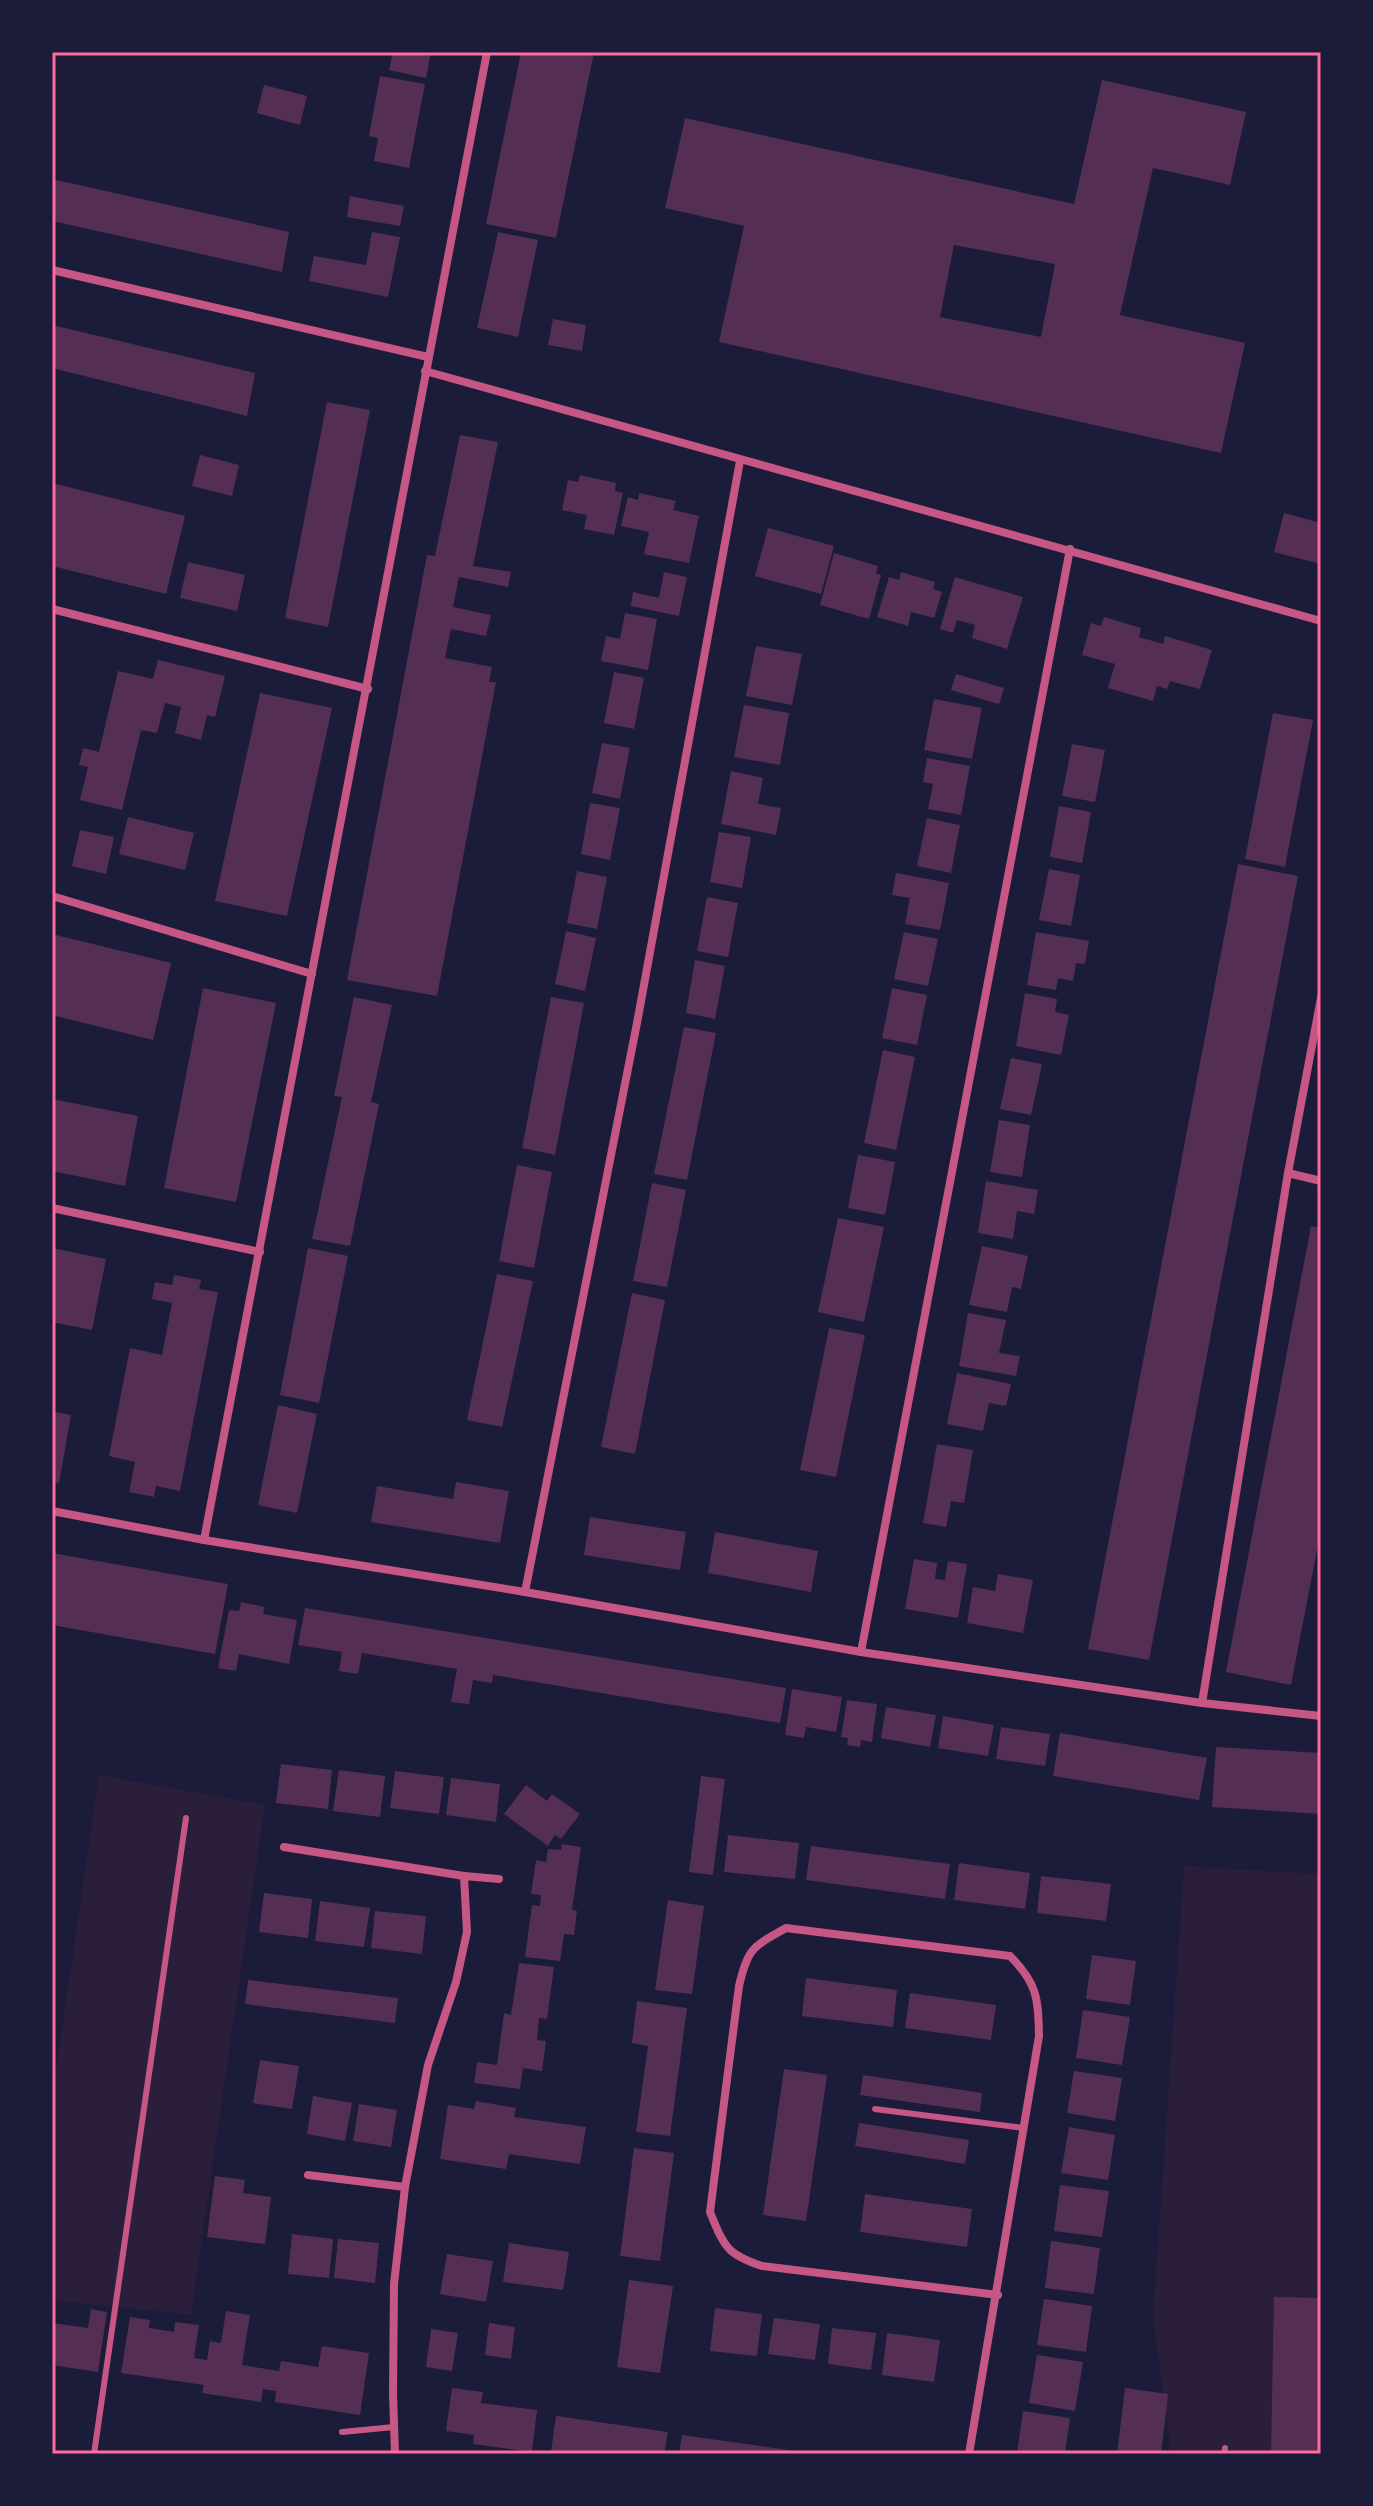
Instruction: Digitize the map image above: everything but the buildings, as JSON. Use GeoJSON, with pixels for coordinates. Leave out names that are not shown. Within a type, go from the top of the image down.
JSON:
{"type":"FeatureCollection","features":[{"type":"Feature","properties":{"kind":"street"},"geometry":{"type":"LineString","coordinates":[[204,1540],[487,52]]}},
{"type":"Feature","properties":{"kind":"street"},"geometry":{"type":"LineString","coordinates":[[52,270],[428,357]]}},
{"type":"Feature","properties":{"kind":"street"},"geometry":{"type":"LineString","coordinates":[[425,371],[1321,621]]}},
{"type":"Feature","properties":{"kind":"street"},"geometry":{"type":"LineString","coordinates":[[525,1592],[637,1023],[740,461]]}},
{"type":"Feature","properties":{"kind":"street"},"geometry":{"type":"LineString","coordinates":[[861,1652],[1070,549]]}},
{"type":"Feature","properties":{"kind":"street"},"geometry":{"type":"LineString","coordinates":[[52,609],[368,689]]}},
{"type":"Feature","properties":{"kind":"street"},"geometry":{"type":"LineString","coordinates":[[52,896],[312,974]]}},
{"type":"Feature","properties":{"kind":"street"},"geometry":{"type":"LineString","coordinates":[[1202,1703],[1288,1173],[1321,998]]}},
{"type":"Feature","properties":{"kind":"street"},"geometry":{"type":"LineString","coordinates":[[1288,1173],[1321,1181]]}},
{"type":"Feature","properties":{"kind":"street"},"geometry":{"type":"LineString","coordinates":[[52,1208],[260,1252]]}},
{"type":"Feature","properties":{"kind":"street"},"geometry":{"type":"LineString","coordinates":[[52,1511],[204,1540],[525,1592],[861,1652],[1202,1703],[1321,1716]]}},
{"type":"Feature","properties":{"kind":"street"},"geometry":{"type":"LineString","coordinates":[[284,1847],[499,1879]]}},
{"type":"Feature","properties":{"kind":"street"},"geometry":{"type":"LineString","coordinates":[[395,2454],[394,2284],[405,2187],[428,2065],[456,1982],[467,1932],[464,1876]]}},
{"type":"Feature","properties":{"kind":"street"},"geometry":{"type":"LineString","coordinates":[[969,2454],[998,2295],[1039,2036],[1038,1996],[1028,1974],[1010,1956],[786,1928],[763,1941],[746,1957],[739,1986],[710,2212],[722,2243],[739,2258],[762,2266],[998,2295]]}},
{"type":"Feature","properties":{"kind":"street"},"geometry":{"type":"LineString","coordinates":[[308,2175],[405,2187]]}},
{"type":"Feature","properties":{"kind":"lane"},"geometry":{"type":"LineString","coordinates":[[94,2454],[186,1818]]}},
{"type":"Feature","properties":{"kind":"lane"},"geometry":{"type":"LineString","coordinates":[[875,2109],[1024,2128]]}},
{"type":"Feature","properties":{"kind":"lane"},"geometry":{"type":"LineString","coordinates":[[342,2432],[394,2427]]}},
{"type":"Feature","properties":{"kind":"shaded area"},"geometry":{"type":"Polygon","coordinates":[[[99,1775],[265,1805],[191,2315],[52,2300],[52,2097],[99,1775]]]}},
{"type":"Feature","properties":{"kind":"shaded area"},"geometry":{"type":"Polygon","coordinates":[[[1184,1866],[1321,1874],[1321,2454],[1171,2454],[1153,2316],[1184,1866]]]}}]}
